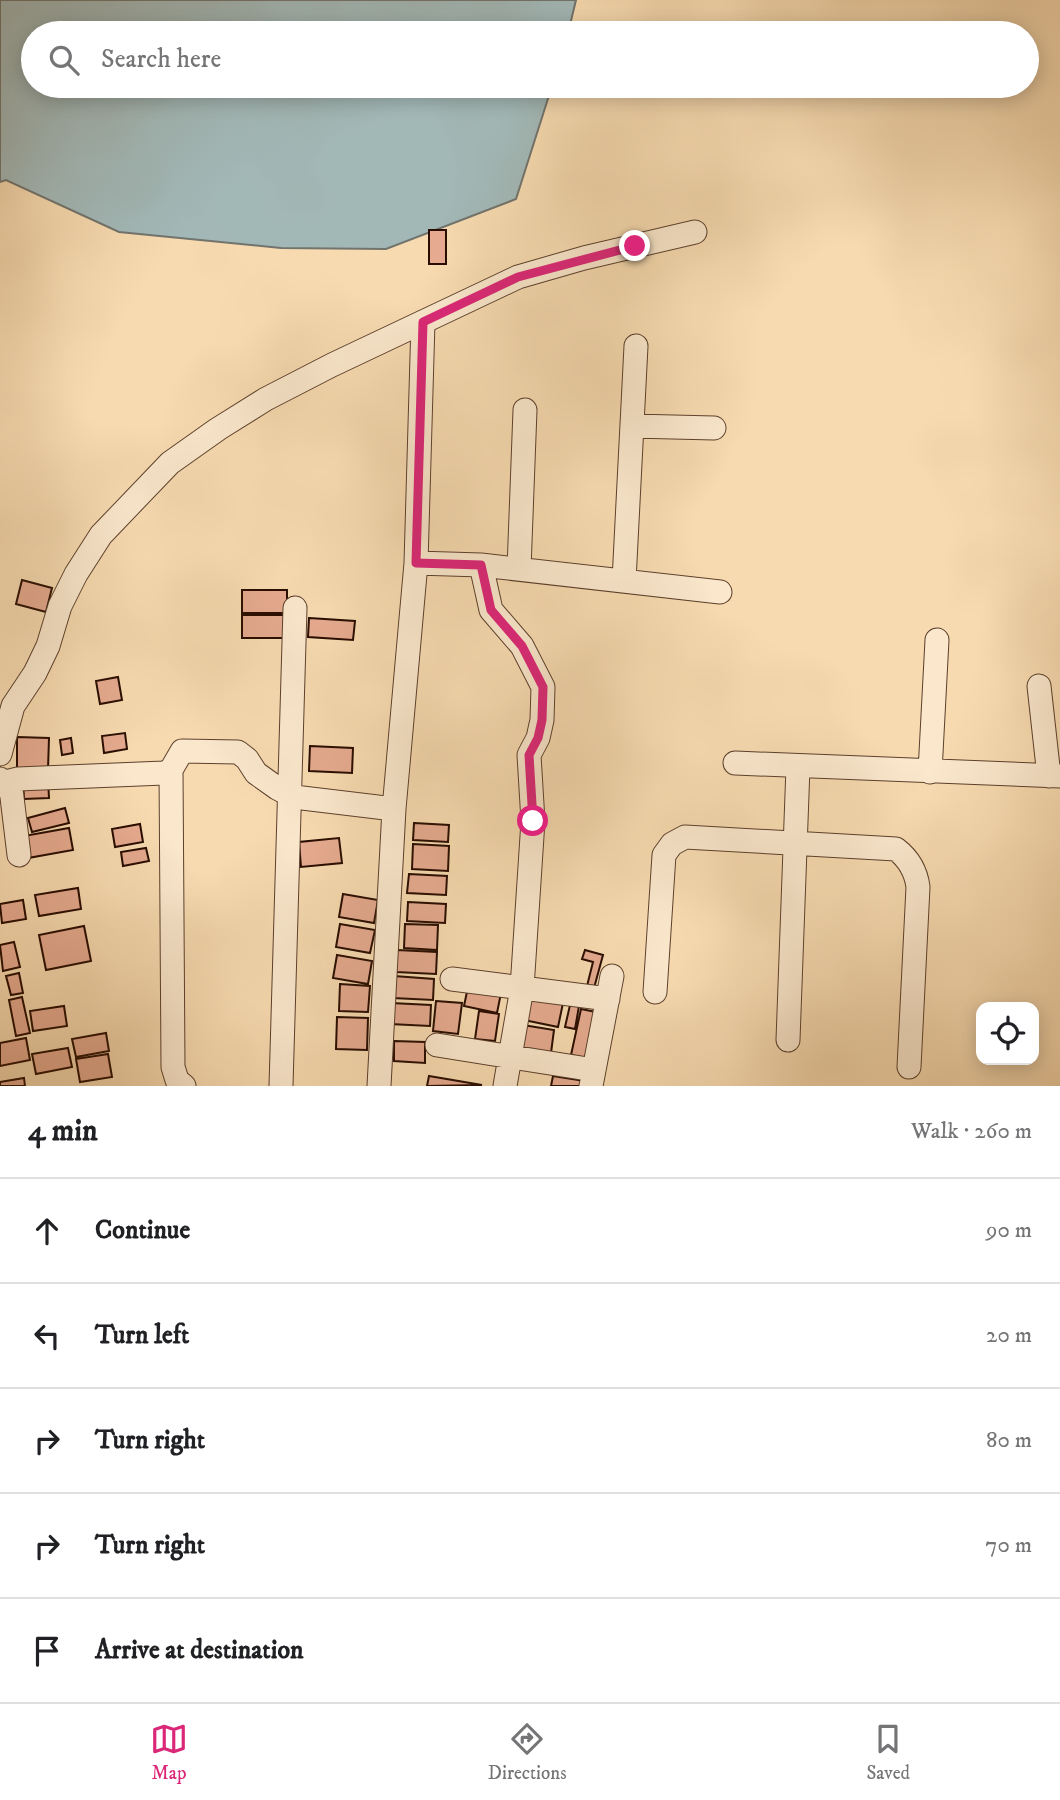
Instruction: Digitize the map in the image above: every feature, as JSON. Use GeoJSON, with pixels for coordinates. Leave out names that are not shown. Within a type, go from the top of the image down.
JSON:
{"type":"FeatureCollection","features":[{"type":"Feature","properties":{"kind":"street"},"geometry":{"type":"LineString","coordinates":[[0,754],[13,706],[35,673],[48,646],[60,606],[76,574],[101,535],[170,463],[266,399],[331,365],[518,277],[584,258],[695,232]]}},
{"type":"Feature","properties":{"kind":"street"},"geometry":{"type":"LineString","coordinates":[[379,1086],[394,809],[416,563],[423,322]]}},
{"type":"Feature","properties":{"kind":"street"},"geometry":{"type":"LineString","coordinates":[[624,581],[636,346]]}},
{"type":"Feature","properties":{"kind":"street"},"geometry":{"type":"LineString","coordinates":[[519,569],[525,410]]}},
{"type":"Feature","properties":{"kind":"street"},"geometry":{"type":"LineString","coordinates":[[632,426],[715,428]]}},
{"type":"Feature","properties":{"kind":"street"},"geometry":{"type":"LineString","coordinates":[[416,563],[481,565],[720,592]]}},
{"type":"Feature","properties":{"kind":"street"},"geometry":{"type":"LineString","coordinates":[[481,565],[491,610],[522,646],[543,687],[542,720],[538,738],[529,755],[533,821],[522,988],[505,1086]]}},
{"type":"Feature","properties":{"kind":"street"},"geometry":{"type":"LineString","coordinates":[[281,1086],[295,608]]}},
{"type":"Feature","properties":{"kind":"street"},"geometry":{"type":"LineString","coordinates":[[930,772],[937,640]]}},
{"type":"Feature","properties":{"kind":"street"},"geometry":{"type":"LineString","coordinates":[[735,763],[1054,776],[1039,686]]}},
{"type":"Feature","properties":{"kind":"street"},"geometry":{"type":"LineString","coordinates":[[184,1086],[177,1080],[173,1067],[172,770],[183,751],[238,752],[247,759],[256,773],[294,797],[394,809]]}},
{"type":"Feature","properties":{"kind":"street"},"geometry":{"type":"LineString","coordinates":[[788,1040],[798,767]]}},
{"type":"Feature","properties":{"kind":"street"},"geometry":{"type":"LineString","coordinates":[[19,855],[3,783],[164,773],[172,770]]}},
{"type":"Feature","properties":{"kind":"street"},"geometry":{"type":"LineString","coordinates":[[655,992],[664,855],[672,844],[685,837],[896,849],[905,856],[916,876],[918,887],[909,1067]]}},
{"type":"Feature","properties":{"kind":"street"},"geometry":{"type":"LineString","coordinates":[[437,1045],[510,1058],[593,1078],[612,976]]}},
{"type":"Feature","properties":{"kind":"street"},"geometry":{"type":"LineString","coordinates":[[452,979],[608,999]]}},
{"type":"Feature","properties":{"kind":"shaded area"},"geometry":{"type":"Polygon","coordinates":[[[0,0],[576,0],[571,21],[21,21],[21,98],[548,98],[516,199],[386,249],[281,248],[119,232],[6,180],[0,182],[0,0]]]}},
{"type":"Feature","properties":{"kind":"building"},"geometry":{"type":"Polygon","coordinates":[[[429,230],[446,230],[446,264],[429,264],[429,230]]]}},
{"type":"Feature","properties":{"kind":"building"},"geometry":{"type":"Polygon","coordinates":[[[22,580],[52,588],[46,612],[16,604],[22,580]]]}},
{"type":"Feature","properties":{"kind":"building"},"geometry":{"type":"Polygon","coordinates":[[[242,590],[287,590],[287,613],[242,613],[242,590]]]}},
{"type":"Feature","properties":{"kind":"building"},"geometry":{"type":"Polygon","coordinates":[[[242,615],[287,615],[287,638],[242,638],[242,615]]]}},
{"type":"Feature","properties":{"kind":"building"},"geometry":{"type":"Polygon","coordinates":[[[309,618],[355,621],[353,640],[308,637],[309,618]]]}},
{"type":"Feature","properties":{"kind":"building"},"geometry":{"type":"Polygon","coordinates":[[[118,677],[122,700],[100,704],[96,681],[118,677]]]}},
{"type":"Feature","properties":{"kind":"building"},"geometry":{"type":"Polygon","coordinates":[[[125,733],[127,749],[104,753],[102,736],[125,733]]]}},
{"type":"Feature","properties":{"kind":"building"},"geometry":{"type":"Polygon","coordinates":[[[17,737],[49,738],[48,770],[17,769],[17,737]]]}},
{"type":"Feature","properties":{"kind":"building"},"geometry":{"type":"Polygon","coordinates":[[[71,738],[73,753],[62,755],[60,740],[71,738]]]}},
{"type":"Feature","properties":{"kind":"building"},"geometry":{"type":"Polygon","coordinates":[[[310,746],[353,748],[352,773],[309,771],[310,746]]]}},
{"type":"Feature","properties":{"kind":"building"},"geometry":{"type":"Polygon","coordinates":[[[48,780],[49,798],[24,799],[23,781],[48,780]]]}},
{"type":"Feature","properties":{"kind":"building"},"geometry":{"type":"Polygon","coordinates":[[[65,808],[69,823],[32,832],[28,818],[65,808]]]}},
{"type":"Feature","properties":{"kind":"building"},"geometry":{"type":"Polygon","coordinates":[[[414,823],[449,825],[448,842],[413,840],[414,823]]]}},
{"type":"Feature","properties":{"kind":"building"},"geometry":{"type":"Polygon","coordinates":[[[140,824],[143,842],[115,847],[112,829],[140,824]]]}},
{"type":"Feature","properties":{"kind":"building"},"geometry":{"type":"Polygon","coordinates":[[[69,828],[73,850],[28,858],[24,836],[69,828]]]}},
{"type":"Feature","properties":{"kind":"building"},"geometry":{"type":"Polygon","coordinates":[[[339,838],[342,863],[301,867],[299,842],[339,838]]]}},
{"type":"Feature","properties":{"kind":"building"},"geometry":{"type":"Polygon","coordinates":[[[413,844],[449,846],[448,871],[412,869],[413,844]]]}},
{"type":"Feature","properties":{"kind":"building"},"geometry":{"type":"Polygon","coordinates":[[[146,848],[149,861],[123,866],[121,852],[146,848]]]}},
{"type":"Feature","properties":{"kind":"building"},"geometry":{"type":"Polygon","coordinates":[[[409,874],[447,876],[446,895],[407,893],[409,874]]]}},
{"type":"Feature","properties":{"kind":"building"},"geometry":{"type":"Polygon","coordinates":[[[78,888],[81,909],[39,916],[35,895],[78,888]]]}},
{"type":"Feature","properties":{"kind":"building"},"geometry":{"type":"Polygon","coordinates":[[[343,894],[378,900],[374,923],[339,917],[343,894]]]}},
{"type":"Feature","properties":{"kind":"building"},"geometry":{"type":"Polygon","coordinates":[[[23,900],[26,919],[2,923],[0,904],[23,900]]]}},
{"type":"Feature","properties":{"kind":"building"},"geometry":{"type":"Polygon","coordinates":[[[408,902],[446,904],[445,923],[407,921],[408,902]]]}},
{"type":"Feature","properties":{"kind":"building"},"geometry":{"type":"Polygon","coordinates":[[[340,924],[375,930],[370,953],[336,947],[340,924]]]}},
{"type":"Feature","properties":{"kind":"building"},"geometry":{"type":"Polygon","coordinates":[[[405,924],[438,925],[437,950],[404,948],[405,924]]]}},
{"type":"Feature","properties":{"kind":"building"},"geometry":{"type":"Polygon","coordinates":[[[84,926],[91,961],[46,970],[39,935],[84,926]]]}},
{"type":"Feature","properties":{"kind":"building"},"geometry":{"type":"Polygon","coordinates":[[[14,942],[20,967],[3,971],[0,945],[14,942]]]}},
{"type":"Feature","properties":{"kind":"building"},"geometry":{"type":"Polygon","coordinates":[[[397,950],[437,952],[436,974],[396,972],[397,950]]]}},
{"type":"Feature","properties":{"kind":"building"},"geometry":{"type":"Polygon","coordinates":[[[585,950],[603,955],[594,988],[587,986],[593,962],[582,959],[585,950]]]}},
{"type":"Feature","properties":{"kind":"building"},"geometry":{"type":"Polygon","coordinates":[[[337,955],[372,961],[368,984],[333,978],[337,955]]]}},
{"type":"Feature","properties":{"kind":"building"},"geometry":{"type":"Polygon","coordinates":[[[19,973],[23,993],[11,995],[6,976],[19,973]]]}},
{"type":"Feature","properties":{"kind":"building"},"geometry":{"type":"Polygon","coordinates":[[[394,976],[434,979],[433,1000],[393,998],[394,976]]]}},
{"type":"Feature","properties":{"kind":"building"},"geometry":{"type":"Polygon","coordinates":[[[469,982],[502,988],[497,1013],[464,1006],[469,982]]]}},
{"type":"Feature","properties":{"kind":"building"},"geometry":{"type":"Polygon","coordinates":[[[340,984],[370,986],[368,1012],[339,1011],[340,984]]]}},
{"type":"Feature","properties":{"kind":"building"},"geometry":{"type":"Polygon","coordinates":[[[524,996],[563,1003],[558,1027],[519,1019],[524,996]]]}},
{"type":"Feature","properties":{"kind":"building"},"geometry":{"type":"Polygon","coordinates":[[[22,997],[30,1033],[16,1036],[9,1000],[22,997]]]}},
{"type":"Feature","properties":{"kind":"building"},"geometry":{"type":"Polygon","coordinates":[[[436,1001],[462,1003],[458,1034],[433,1031],[436,1001]]]}},
{"type":"Feature","properties":{"kind":"building"},"geometry":{"type":"Polygon","coordinates":[[[391,1003],[431,1005],[430,1026],[390,1024],[391,1003]]]}},
{"type":"Feature","properties":{"kind":"building"},"geometry":{"type":"Polygon","coordinates":[[[570,1005],[579,1006],[575,1029],[565,1027],[570,1005]]]}},
{"type":"Feature","properties":{"kind":"building"},"geometry":{"type":"Polygon","coordinates":[[[64,1006],[67,1026],[33,1031],[30,1011],[64,1006]]]}},
{"type":"Feature","properties":{"kind":"building"},"geometry":{"type":"Polygon","coordinates":[[[581,1009],[596,1012],[585,1058],[571,1055],[581,1009]]]}},
{"type":"Feature","properties":{"kind":"building"},"geometry":{"type":"Polygon","coordinates":[[[479,1011],[499,1014],[495,1041],[475,1039],[479,1011]]]}},
{"type":"Feature","properties":{"kind":"building"},"geometry":{"type":"Polygon","coordinates":[[[337,1017],[368,1018],[367,1050],[336,1049],[337,1017]]]}},
{"type":"Feature","properties":{"kind":"building"},"geometry":{"type":"Polygon","coordinates":[[[523,1025],[554,1030],[551,1053],[520,1048],[523,1025]]]}},
{"type":"Feature","properties":{"kind":"building"},"geometry":{"type":"Polygon","coordinates":[[[106,1033],[109,1051],[76,1057],[72,1039],[106,1033]]]}},
{"type":"Feature","properties":{"kind":"building"},"geometry":{"type":"Polygon","coordinates":[[[26,1038],[30,1060],[0,1066],[0,1043],[26,1038]]]}},
{"type":"Feature","properties":{"kind":"building"},"geometry":{"type":"Polygon","coordinates":[[[394,1041],[425,1042],[425,1063],[394,1061],[394,1041]]]}},
{"type":"Feature","properties":{"kind":"building"},"geometry":{"type":"Polygon","coordinates":[[[68,1048],[72,1067],[36,1074],[32,1054],[68,1048]]]}},
{"type":"Feature","properties":{"kind":"building"},"geometry":{"type":"Polygon","coordinates":[[[108,1054],[112,1077],[80,1082],[76,1059],[108,1054]]]}},
{"type":"Feature","properties":{"kind":"building"},"geometry":{"type":"Polygon","coordinates":[[[429,1076],[482,1085],[427,1086],[429,1076]]]}},
{"type":"Feature","properties":{"kind":"building"},"geometry":{"type":"Polygon","coordinates":[[[553,1076],[585,1081],[584,1086],[551,1086],[553,1076]]]}},
{"type":"Feature","properties":{"kind":"building"},"geometry":{"type":"Polygon","coordinates":[[[24,1078],[25,1086],[0,1086],[0,1082],[24,1078]]]}},
{"type":"Feature","properties":{"kind":"route"},"geometry":{"type":"LineString","coordinates":[[533,821],[529,755],[538,738],[542,720],[543,687],[522,646],[491,610],[481,565],[416,563],[423,322],[518,277],[635,246]]}}]}
